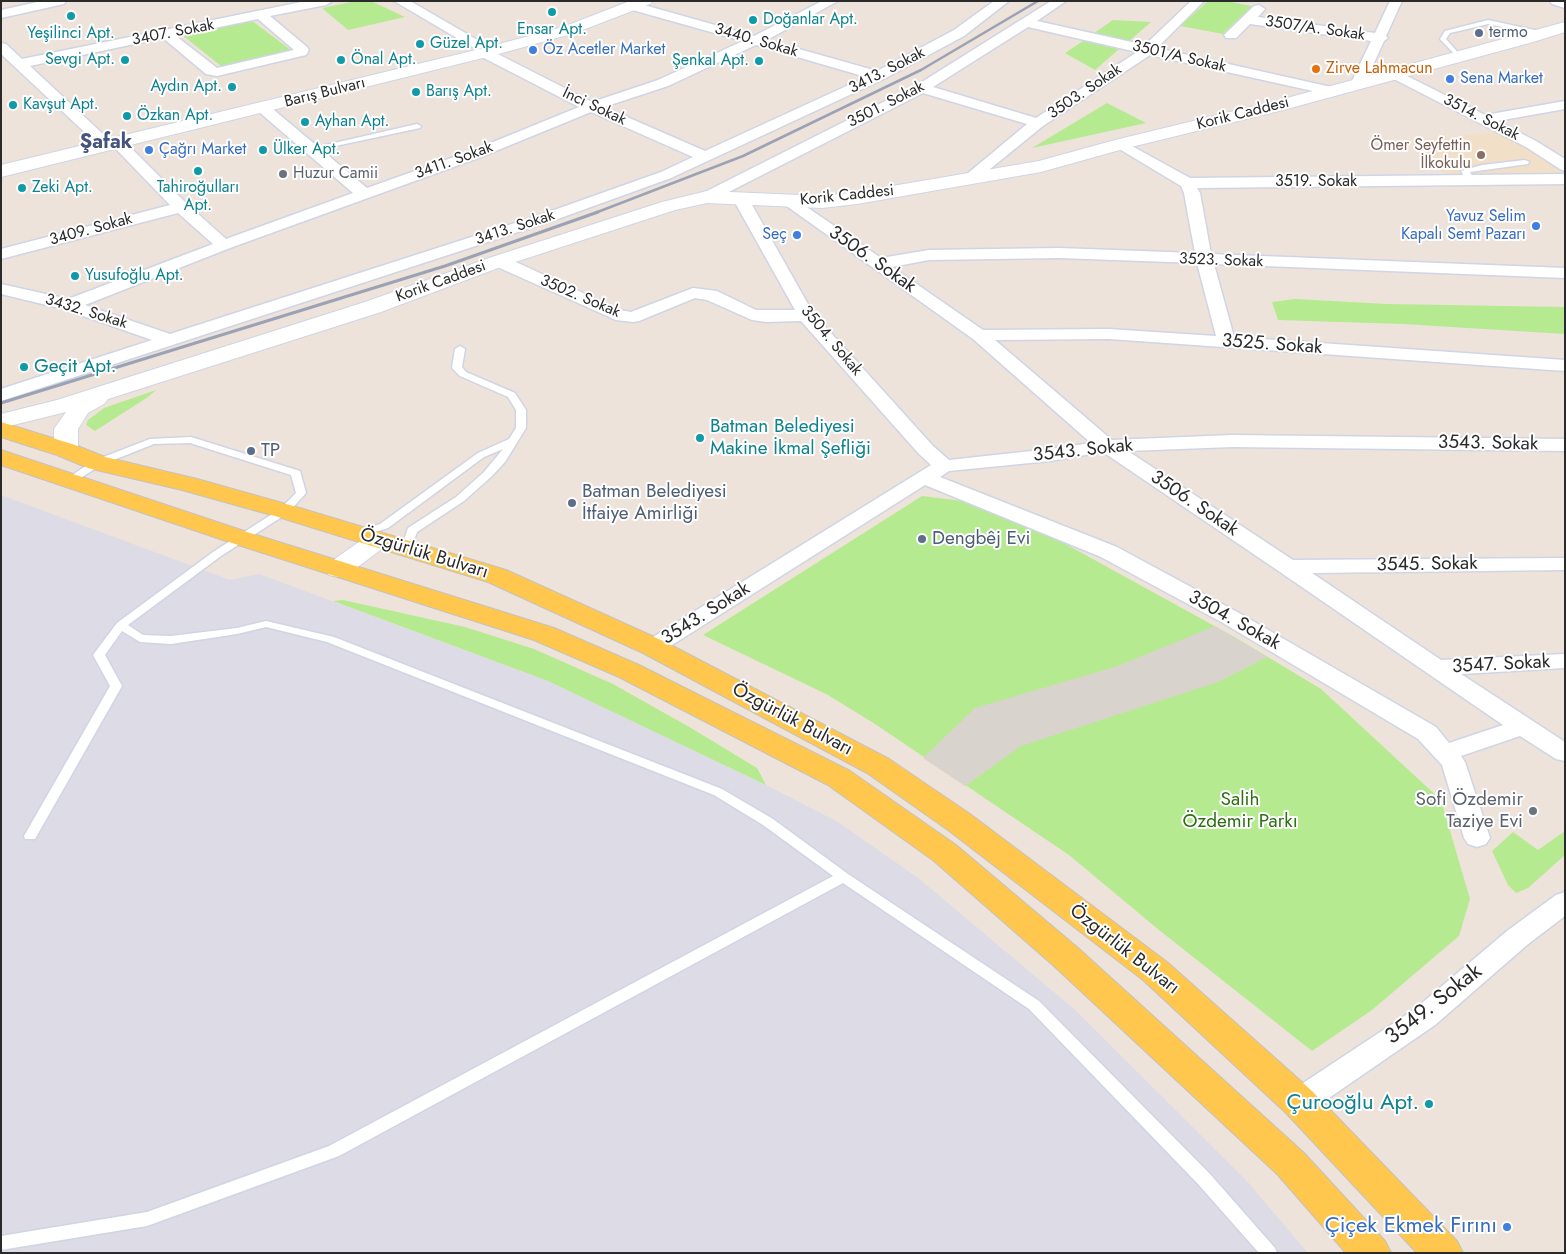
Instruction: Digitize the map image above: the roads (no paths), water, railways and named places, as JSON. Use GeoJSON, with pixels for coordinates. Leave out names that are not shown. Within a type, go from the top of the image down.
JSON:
{"type":"FeatureCollection","features":[{"type":"Feature","properties":{"kind":"main road","name":"Barış Bulvarı"},"geometry":{"type":"LineString","coordinates":[[1,171],[263,108],[482,49],[616,1]]}},
{"type":"Feature","properties":{"kind":"main road","name":"Barış Bulvarı"},"geometry":{"type":"LineString","coordinates":[[1,161],[570,30],[633,3]]}},
{"type":"Feature","properties":{"kind":"main road","name":"Korik Caddesi"},"geometry":{"type":"LineString","coordinates":[[1,421],[110,391],[373,307],[499,261],[670,206],[707,197],[822,202],[857,198],[1041,166],[1357,85],[1558,30]]}},
{"type":"Feature","properties":{"kind":"main road","name":"Korik Caddesi"},"geometry":{"type":"LineString","coordinates":[[66,450],[66,429],[80,408],[110,391]]}},
{"type":"Feature","properties":{"kind":"main road","name":"Özgürlük Bulvarı"},"geometry":{"type":"LineString","coordinates":[[1,429],[66,450],[97,463],[188,484],[284,511],[497,576],[653,647],[878,766],[959,822],[1155,971],[1299,1102],[1443,1253]]}},
{"type":"Feature","properties":{"kind":"main road","name":"Özgürlük Bulvarı"},"geometry":{"type":"LineString","coordinates":[[1,457],[241,538],[544,634],[629,671],[839,778],[945,853],[1066,957],[1291,1164],[1371,1253]]}},
{"type":"Feature","properties":{"kind":"main road"},"geometry":{"type":"LineString","coordinates":[[338,569],[368,537]]}},
{"type":"Feature","properties":{"kind":"street"},"geometry":{"type":"LineString","coordinates":[[1,14],[60,1]]}},
{"type":"Feature","properties":{"kind":"street","name":"3407. Sokak"},"geometry":{"type":"LineString","coordinates":[[12,60],[166,34],[326,1]]}},
{"type":"Feature","properties":{"kind":"street","name":"İnci Sokak"},"geometry":{"type":"LineString","coordinates":[[400,1],[482,49],[591,107],[706,157]]}},
{"type":"Feature","properties":{"kind":"street","name":"3411. Sokak"},"geometry":{"type":"LineString","coordinates":[[69,305],[224,245],[476,154],[591,107],[663,84],[756,41],[832,1]]}},
{"type":"Feature","properties":{"kind":"street","name":"3413. Sokak"},"geometry":{"type":"LineString","coordinates":[[1,394],[549,217],[666,175],[879,76],[959,33],[1003,1]]}},
{"type":"Feature","properties":{"kind":"street","name":"3501. Sokak"},"geometry":{"type":"LineString","coordinates":[[707,197],[922,88],[1060,1]]}},
{"type":"Feature","properties":{"kind":"street","name":"3503. Sokak"},"geometry":{"type":"LineString","coordinates":[[969,179],[1038,123],[1148,50],[1198,1]]}},
{"type":"Feature","properties":{"kind":"street"},"geometry":{"type":"LineString","coordinates":[[1357,85],[1381,38],[1396,1]]}},
{"type":"Feature","properties":{"kind":"street"},"geometry":{"type":"LineString","coordinates":[[1556,1],[1565,4]]}},
{"type":"Feature","properties":{"kind":"street","name":"3440. Sokak"},"geometry":{"type":"LineString","coordinates":[[633,3],[879,76]]}},
{"type":"Feature","properties":{"kind":"street"},"geometry":{"type":"LineString","coordinates":[[1231,35],[1250,20],[1260,8]]}},
{"type":"Feature","properties":{"kind":"street"},"geometry":{"type":"LineString","coordinates":[[166,34],[211,71],[217,72],[301,52],[302,50],[261,15]]}},
{"type":"Feature","properties":{"kind":"street","name":"3507/A. Sokak"},"geometry":{"type":"LineString","coordinates":[[1250,20],[1381,38]]}},
{"type":"Feature","properties":{"kind":"street","name":"3501/A Sokak"},"geometry":{"type":"LineString","coordinates":[[1027,23],[1331,91]]}},
{"type":"Feature","properties":{"kind":"street"},"geometry":{"type":"LineString","coordinates":[[1,47],[12,60],[100,138]]}},
{"type":"Feature","properties":{"kind":"street","name":"3514. Sokak"},"geometry":{"type":"LineString","coordinates":[[1395,74],[1531,144],[1565,166]]}},
{"type":"Feature","properties":{"kind":"street"},"geometry":{"type":"LineString","coordinates":[[922,88],[1038,123]]}},
{"type":"Feature","properties":{"kind":"street"},"geometry":{"type":"LineString","coordinates":[[1484,119],[1565,105]]}},
{"type":"Feature","properties":{"kind":"street"},"geometry":{"type":"LineString","coordinates":[[263,108],[364,194]]}},
{"type":"Feature","properties":{"kind":"street"},"geometry":{"type":"LineString","coordinates":[[118,143],[181,207],[224,245]]}},
{"type":"Feature","properties":{"kind":"street"},"geometry":{"type":"LineString","coordinates":[[1121,144],[1187,183],[1192,193],[1204,260],[1226,341]]}},
{"type":"Feature","properties":{"kind":"street","name":"3519. Sokak"},"geometry":{"type":"LineString","coordinates":[[1187,183],[1565,179]]}},
{"type":"Feature","properties":{"kind":"street","name":"3504. Sokak"},"geometry":{"type":"LineString","coordinates":[[741,199],[806,315],[926,450],[944,466]]}},
{"type":"Feature","properties":{"kind":"street","name":"3506. Sokak"},"geometry":{"type":"LineString","coordinates":[[789,202],[978,335],[1107,446],[1523,727],[1565,753]]}},
{"type":"Feature","properties":{"kind":"street","name":"3409. Sokak"},"geometry":{"type":"LineString","coordinates":[[1,254],[181,207]]}},
{"type":"Feature","properties":{"kind":"street","name":"3523. Sokak"},"geometry":{"type":"LineString","coordinates":[[878,264],[929,255],[1059,253],[1565,273]]}},
{"type":"Feature","properties":{"kind":"street","name":"3502. Sokak"},"geometry":{"type":"LineString","coordinates":[[499,261],[616,315],[633,317],[693,294],[711,295],[752,315],[766,317],[806,315]]}},
{"type":"Feature","properties":{"kind":"street","name":"3432. Sokak"},"geometry":{"type":"LineString","coordinates":[[1,289],[69,305],[169,340]]}},
{"type":"Feature","properties":{"kind":"street","name":"3525. Sokak"},"geometry":{"type":"LineString","coordinates":[[978,335],[1041,333],[1110,334],[1565,366]]}},
{"type":"Feature","properties":{"kind":"street","name":"3543. Sokak"},"geometry":{"type":"LineString","coordinates":[[653,647],[944,466],[1050,455],[1107,446],[1232,441],[1565,445]]}},
{"type":"Feature","properties":{"kind":"street","name":"3504. Sokak"},"geometry":{"type":"LineString","coordinates":[[924,477],[959,493],[1109,552],[1232,618],[1427,733],[1453,762],[1477,838]]}},
{"type":"Feature","properties":{"kind":"street","name":"3545. Sokak"},"geometry":{"type":"LineString","coordinates":[[1288,567],[1565,564]]}},
{"type":"Feature","properties":{"kind":"street","name":"3547. Sokak"},"geometry":{"type":"LineString","coordinates":[[1437,668],[1565,661]]}},
{"type":"Feature","properties":{"kind":"street"},"geometry":{"type":"LineString","coordinates":[[1444,753],[1523,727]]}},
{"type":"Feature","properties":{"kind":"street","name":"3549. Sokak"},"geometry":{"type":"LineString","coordinates":[[1299,1102],[1425,1017],[1517,938],[1565,902]]}},
{"type":"Feature","properties":{"kind":"lane"},"geometry":{"type":"LineString","coordinates":[[1459,58],[1443,39],[1447,32],[1488,22],[1558,30]]}},
{"type":"Feature","properties":{"kind":"lane"},"geometry":{"type":"LineString","coordinates":[[312,149],[417,126]]}},
{"type":"Feature","properties":{"kind":"lane"},"geometry":{"type":"LineString","coordinates":[[1471,181],[1465,171],[1525,162]]}},
{"type":"Feature","properties":{"kind":"lane"},"geometry":{"type":"LineString","coordinates":[[412,550],[410,540],[412,530],[460,499],[488,474],[501,460],[522,428],[521,410],[512,395],[463,374],[458,368],[457,358],[460,349]]}},
{"type":"Feature","properties":{"kind":"lane"},"geometry":{"type":"LineString","coordinates":[[30,836],[116,686],[99,655],[121,625],[241,538],[284,511],[300,493],[296,473],[191,440],[154,440],[97,463],[70,480]]}},
{"type":"Feature","properties":{"kind":"lane"},"geometry":{"type":"LineString","coordinates":[[368,537],[480,455],[513,441]]}},
{"type":"Feature","properties":{"kind":"lane"},"geometry":{"type":"LineString","coordinates":[[121,625],[140,638],[171,640],[237,631],[266,624],[330,639],[718,792],[768,822],[844,877],[923,928],[1034,1005],[1204,1179],[1269,1253]]}},
{"type":"Feature","properties":{"kind":"lane"},"geometry":{"type":"LineString","coordinates":[[1,1244],[147,1219],[334,1151],[844,877]]}},
{"type":"Feature","properties":{"kind":"railway"},"geometry":{"type":"LineString","coordinates":[[595,213],[743,156],[921,70],[1038,1]]}},
{"type":"Feature","properties":{"kind":"railway"},"geometry":{"type":"LineString","coordinates":[[1,403],[445,266],[598,212]]}},
{"type":"Feature","properties":{"kind":"place","name":"Ensar Apt."},"geometry":{"type":"Point","coordinates":[552,12]}},
{"type":"Feature","properties":{"kind":"place","name":"Yeşilinci Apt."},"geometry":{"type":"Point","coordinates":[71,16]}},
{"type":"Feature","properties":{"kind":"place","name":"Doğanlar Apt."},"geometry":{"type":"Point","coordinates":[753,20]}},
{"type":"Feature","properties":{"kind":"place","name":"termo"},"geometry":{"type":"Point","coordinates":[1479,33]}},
{"type":"Feature","properties":{"kind":"place","name":"Güzel Apt."},"geometry":{"type":"Point","coordinates":[420,44]}},
{"type":"Feature","properties":{"kind":"place","name":"Öz Acetler Market"},"geometry":{"type":"Point","coordinates":[533,50]}},
{"type":"Feature","properties":{"kind":"place","name":"Sevgi Apt."},"geometry":{"type":"Point","coordinates":[125,60]}},
{"type":"Feature","properties":{"kind":"place","name":"Önal Apt."},"geometry":{"type":"Point","coordinates":[341,60]}},
{"type":"Feature","properties":{"kind":"place","name":"Şenkal Apt."},"geometry":{"type":"Point","coordinates":[759,61]}},
{"type":"Feature","properties":{"kind":"place","name":"Zirve Lahmacun"},"geometry":{"type":"Point","coordinates":[1316,69]}},
{"type":"Feature","properties":{"kind":"place","name":"Sena Market"},"geometry":{"type":"Point","coordinates":[1450,79]}},
{"type":"Feature","properties":{"kind":"place","name":"Aydın Apt."},"geometry":{"type":"Point","coordinates":[232,87]}},
{"type":"Feature","properties":{"kind":"place","name":"Barış Apt."},"geometry":{"type":"Point","coordinates":[416,92]}},
{"type":"Feature","properties":{"kind":"place","name":"Kavşut Apt."},"geometry":{"type":"Point","coordinates":[13,105]}},
{"type":"Feature","properties":{"kind":"place","name":"Özkan Apt."},"geometry":{"type":"Point","coordinates":[127,116]}},
{"type":"Feature","properties":{"kind":"place","name":"Ayhan Apt."},"geometry":{"type":"Point","coordinates":[305,122]}},
{"type":"Feature","properties":{"kind":"place","name":"Çağrı Market"},"geometry":{"type":"Point","coordinates":[149,150]}},
{"type":"Feature","properties":{"kind":"place","name":"Ülker Apt."},"geometry":{"type":"Point","coordinates":[263,150]}},
{"type":"Feature","properties":{"kind":"place","name":"Ömer Seyfettin İlkokulu"},"geometry":{"type":"Point","coordinates":[1481,155]}},
{"type":"Feature","properties":{"kind":"place","name":"Tahiroğulları Apt."},"geometry":{"type":"Point","coordinates":[198,171]}},
{"type":"Feature","properties":{"kind":"place","name":"Huzur Camii"},"geometry":{"type":"Point","coordinates":[283,174]}},
{"type":"Feature","properties":{"kind":"place","name":"Zeki Apt."},"geometry":{"type":"Point","coordinates":[22,188]}},
{"type":"Feature","properties":{"kind":"place","name":"Yavuz Selim Kapalı Semt Pazarı"},"geometry":{"type":"Point","coordinates":[1536,226]}},
{"type":"Feature","properties":{"kind":"place","name":"Seç"},"geometry":{"type":"Point","coordinates":[797,235]}},
{"type":"Feature","properties":{"kind":"place","name":"Yusufoğlu Apt."},"geometry":{"type":"Point","coordinates":[75,276]}},
{"type":"Feature","properties":{"kind":"place","name":"Geçit Apt."},"geometry":{"type":"Point","coordinates":[24,367]}},
{"type":"Feature","properties":{"kind":"place","name":"Batman Belediyesi Makine İkmal Şefliği"},"geometry":{"type":"Point","coordinates":[700,438]}},
{"type":"Feature","properties":{"kind":"place","name":"TP"},"geometry":{"type":"Point","coordinates":[251,451]}},
{"type":"Feature","properties":{"kind":"place","name":"Batman Belediyesi İtfaiye Amirliği"},"geometry":{"type":"Point","coordinates":[572,503]}},
{"type":"Feature","properties":{"kind":"place","name":"Dengbêj Evi"},"geometry":{"type":"Point","coordinates":[922,539]}},
{"type":"Feature","properties":{"kind":"place","name":"Sofi Özdemir Taziye Evi"},"geometry":{"type":"Point","coordinates":[1533,811]}},
{"type":"Feature","properties":{"kind":"place","name":"Çurooğlu Apt."},"geometry":{"type":"Point","coordinates":[1429,1104]}},
{"type":"Feature","properties":{"kind":"place","name":"Çiçek Ekmek Fırını"},"geometry":{"type":"Point","coordinates":[1507,1227]}},
{"type":"Feature","properties":{"kind":"district","name":"Şafak"},"geometry":{"type":"Point","coordinates":[106,143]}},
{"type":"Feature","properties":{"kind":"park label","name":"Salih Özdemir Parkı"},"geometry":{"type":"Point","coordinates":[1240,811]}}]}
